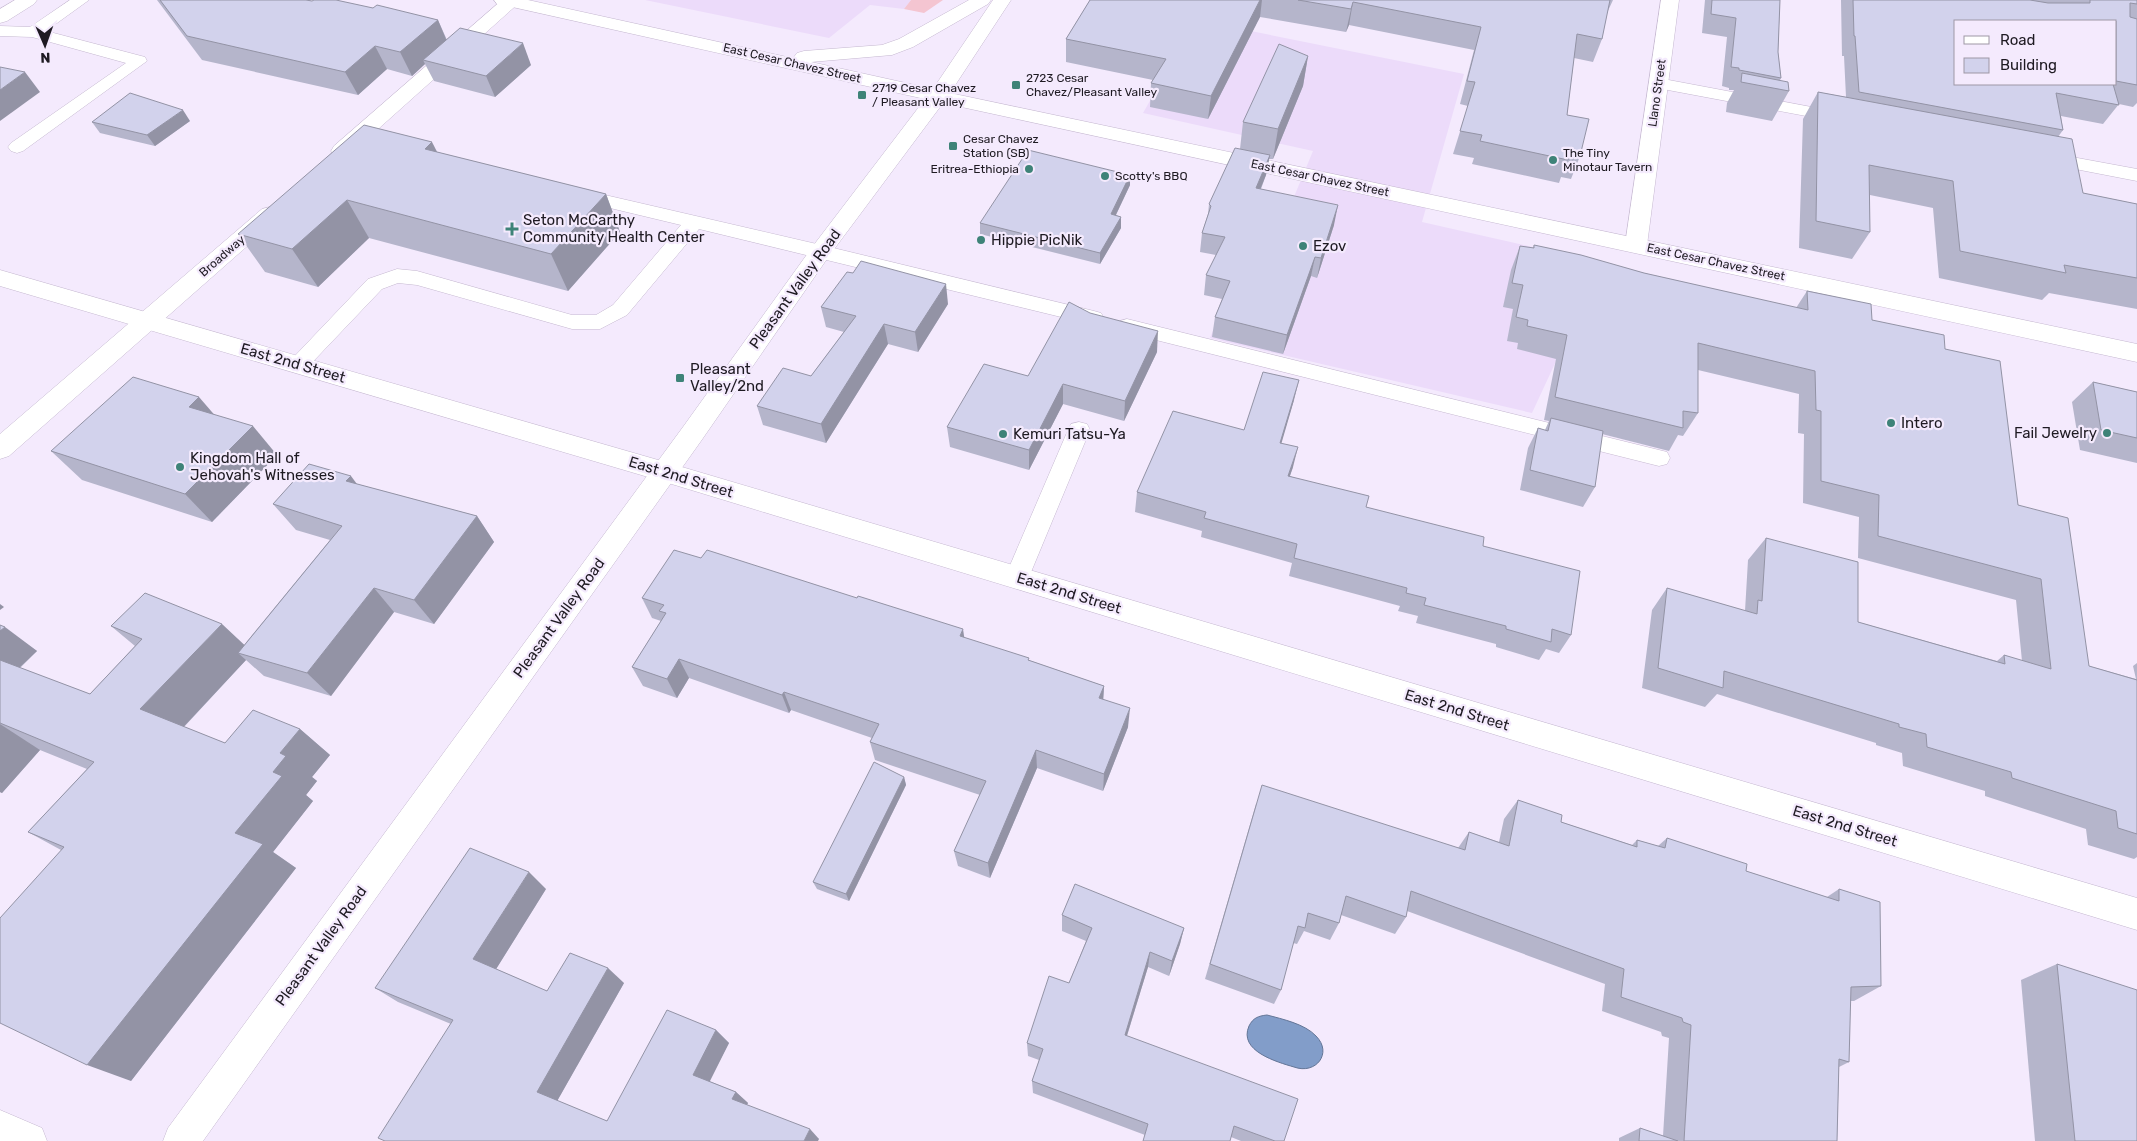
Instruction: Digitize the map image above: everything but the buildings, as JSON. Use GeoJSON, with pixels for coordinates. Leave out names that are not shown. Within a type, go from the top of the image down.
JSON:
{"type":"FeatureCollection","features":[{"type":"Feature","properties":{"kind":"main road"},"geometry":{"type":"LineString","coordinates":[[0,17],[28,0]]}},
{"type":"Feature","properties":{"kind":"main road"},"geometry":{"type":"LineString","coordinates":[[773,59],[885,50],[906,43],[982,0]]}},
{"type":"Feature","properties":{"kind":"main road","name":"Pleasant Valley Road"},"geometry":{"type":"LineString","coordinates":[[181,1141],[665,472],[821,250],[938,96],[1002,0]]}},
{"type":"Feature","properties":{"kind":"main road","name":"Llano Street"},"geometry":{"type":"LineString","coordinates":[[1636,244],[1670,0]]}},
{"type":"Feature","properties":{"kind":"main road"},"geometry":{"type":"LineString","coordinates":[[322,168],[509,1]]}},
{"type":"Feature","properties":{"kind":"main road","name":"East Cesar Chavez Street"},"geometry":{"type":"LineString","coordinates":[[509,1],[938,96],[1636,244],[2137,353]]}},
{"type":"Feature","properties":{"kind":"main road","name":"Broadway"},"geometry":{"type":"LineString","coordinates":[[0,449],[286,200]]}},
{"type":"Feature","properties":{"kind":"main road","name":"East 2nd Street"},"geometry":{"type":"LineString","coordinates":[[0,278],[665,472],[2137,914]]}},
{"type":"Feature","properties":{"kind":"main road"},"geometry":{"type":"LineString","coordinates":[[0,1128],[29,1141]]}},
{"type":"Feature","properties":{"kind":"lane"},"geometry":{"type":"LineString","coordinates":[[33,32],[81,0]]}},
{"type":"Feature","properties":{"kind":"lane"},"geometry":{"type":"LineString","coordinates":[[0,31],[33,32],[139,62],[17,147]]}},
{"type":"Feature","properties":{"kind":"lane"},"geometry":{"type":"LineString","coordinates":[[1658,83],[1854,120]]}},
{"type":"Feature","properties":{"kind":"lane"},"geometry":{"type":"LineString","coordinates":[[2030,154],[2137,175]]}},
{"type":"Feature","properties":{"kind":"lane"},"geometry":{"type":"LineString","coordinates":[[592,198],[821,250],[1659,458]]}},
{"type":"Feature","properties":{"kind":"lane"},"geometry":{"type":"LineString","coordinates":[[298,365],[376,284],[397,276],[417,278],[572,322],[600,322],[620,310],[695,221]]}},
{"type":"Feature","properties":{"kind":"lane"},"geometry":{"type":"LineString","coordinates":[[1017,577],[1079,430]]}},
{"type":"Feature","properties":{"kind":"shaded area"},"geometry":{"type":"Polygon","coordinates":[[[645,0],[911,0],[904,9],[870,5],[829,38],[645,0]]]}},
{"type":"Feature","properties":{"kind":"shaded area"},"geometry":{"type":"Polygon","coordinates":[[[911,0],[943,0],[924,13],[904,9],[911,0]]]}},
{"type":"Feature","properties":{"kind":"shaded area"},"geometry":{"type":"Polygon","coordinates":[[[1196,20],[1464,74],[1422,222],[1577,257],[1557,359],[1532,413],[1210,338],[1223,306],[1247,310],[1313,151],[1143,113],[1196,20]]]}},
{"type":"Feature","properties":{"kind":"water"},"geometry":{"type":"Polygon","coordinates":[[[1267,1015],[1306,1028],[1316,1036],[1323,1049],[1320,1061],[1309,1068],[1302,1069],[1269,1058],[1254,1049],[1247,1035],[1249,1026],[1256,1018],[1267,1015]]]}},
{"type":"Feature","properties":{"kind":"place","name":"2723 Cesar Chavez/Pleasant Valley"},"geometry":{"type":"Point","coordinates":[1016,85]}},
{"type":"Feature","properties":{"kind":"place","name":"2719 Cesar Chavez / Pleasant Valley"},"geometry":{"type":"Point","coordinates":[862,95]}},
{"type":"Feature","properties":{"kind":"place","name":"Cesar Chavez Station (SB)"},"geometry":{"type":"Point","coordinates":[953,146]}},
{"type":"Feature","properties":{"kind":"place","name":"The Tiny Minotaur Tavern"},"geometry":{"type":"Point","coordinates":[1553,160]}},
{"type":"Feature","properties":{"kind":"place","name":"Eritrea-Ethiopia"},"geometry":{"type":"Point","coordinates":[1029,169]}},
{"type":"Feature","properties":{"kind":"place","name":"Scotty's BBQ"},"geometry":{"type":"Point","coordinates":[1105,176]}},
{"type":"Feature","properties":{"kind":"place","name":"Seton McCarthy Community Health Center"},"geometry":{"type":"Point","coordinates":[512,229]}},
{"type":"Feature","properties":{"kind":"place","name":"Hippie PicNik"},"geometry":{"type":"Point","coordinates":[981,240]}},
{"type":"Feature","properties":{"kind":"place","name":"Ezov"},"geometry":{"type":"Point","coordinates":[1303,246]}},
{"type":"Feature","properties":{"kind":"place","name":"Pleasant Valley/2nd"},"geometry":{"type":"Point","coordinates":[680,378]}},
{"type":"Feature","properties":{"kind":"place","name":"Intero"},"geometry":{"type":"Point","coordinates":[1891,423]}},
{"type":"Feature","properties":{"kind":"place","name":"Fail Jewelry"},"geometry":{"type":"Point","coordinates":[2107,433]}},
{"type":"Feature","properties":{"kind":"place","name":"Kemuri Tatsu-Ya"},"geometry":{"type":"Point","coordinates":[1003,434]}},
{"type":"Feature","properties":{"kind":"place","name":"Kingdom Hall of Jehovah's Witnesses"},"geometry":{"type":"Point","coordinates":[180,467]}}]}
